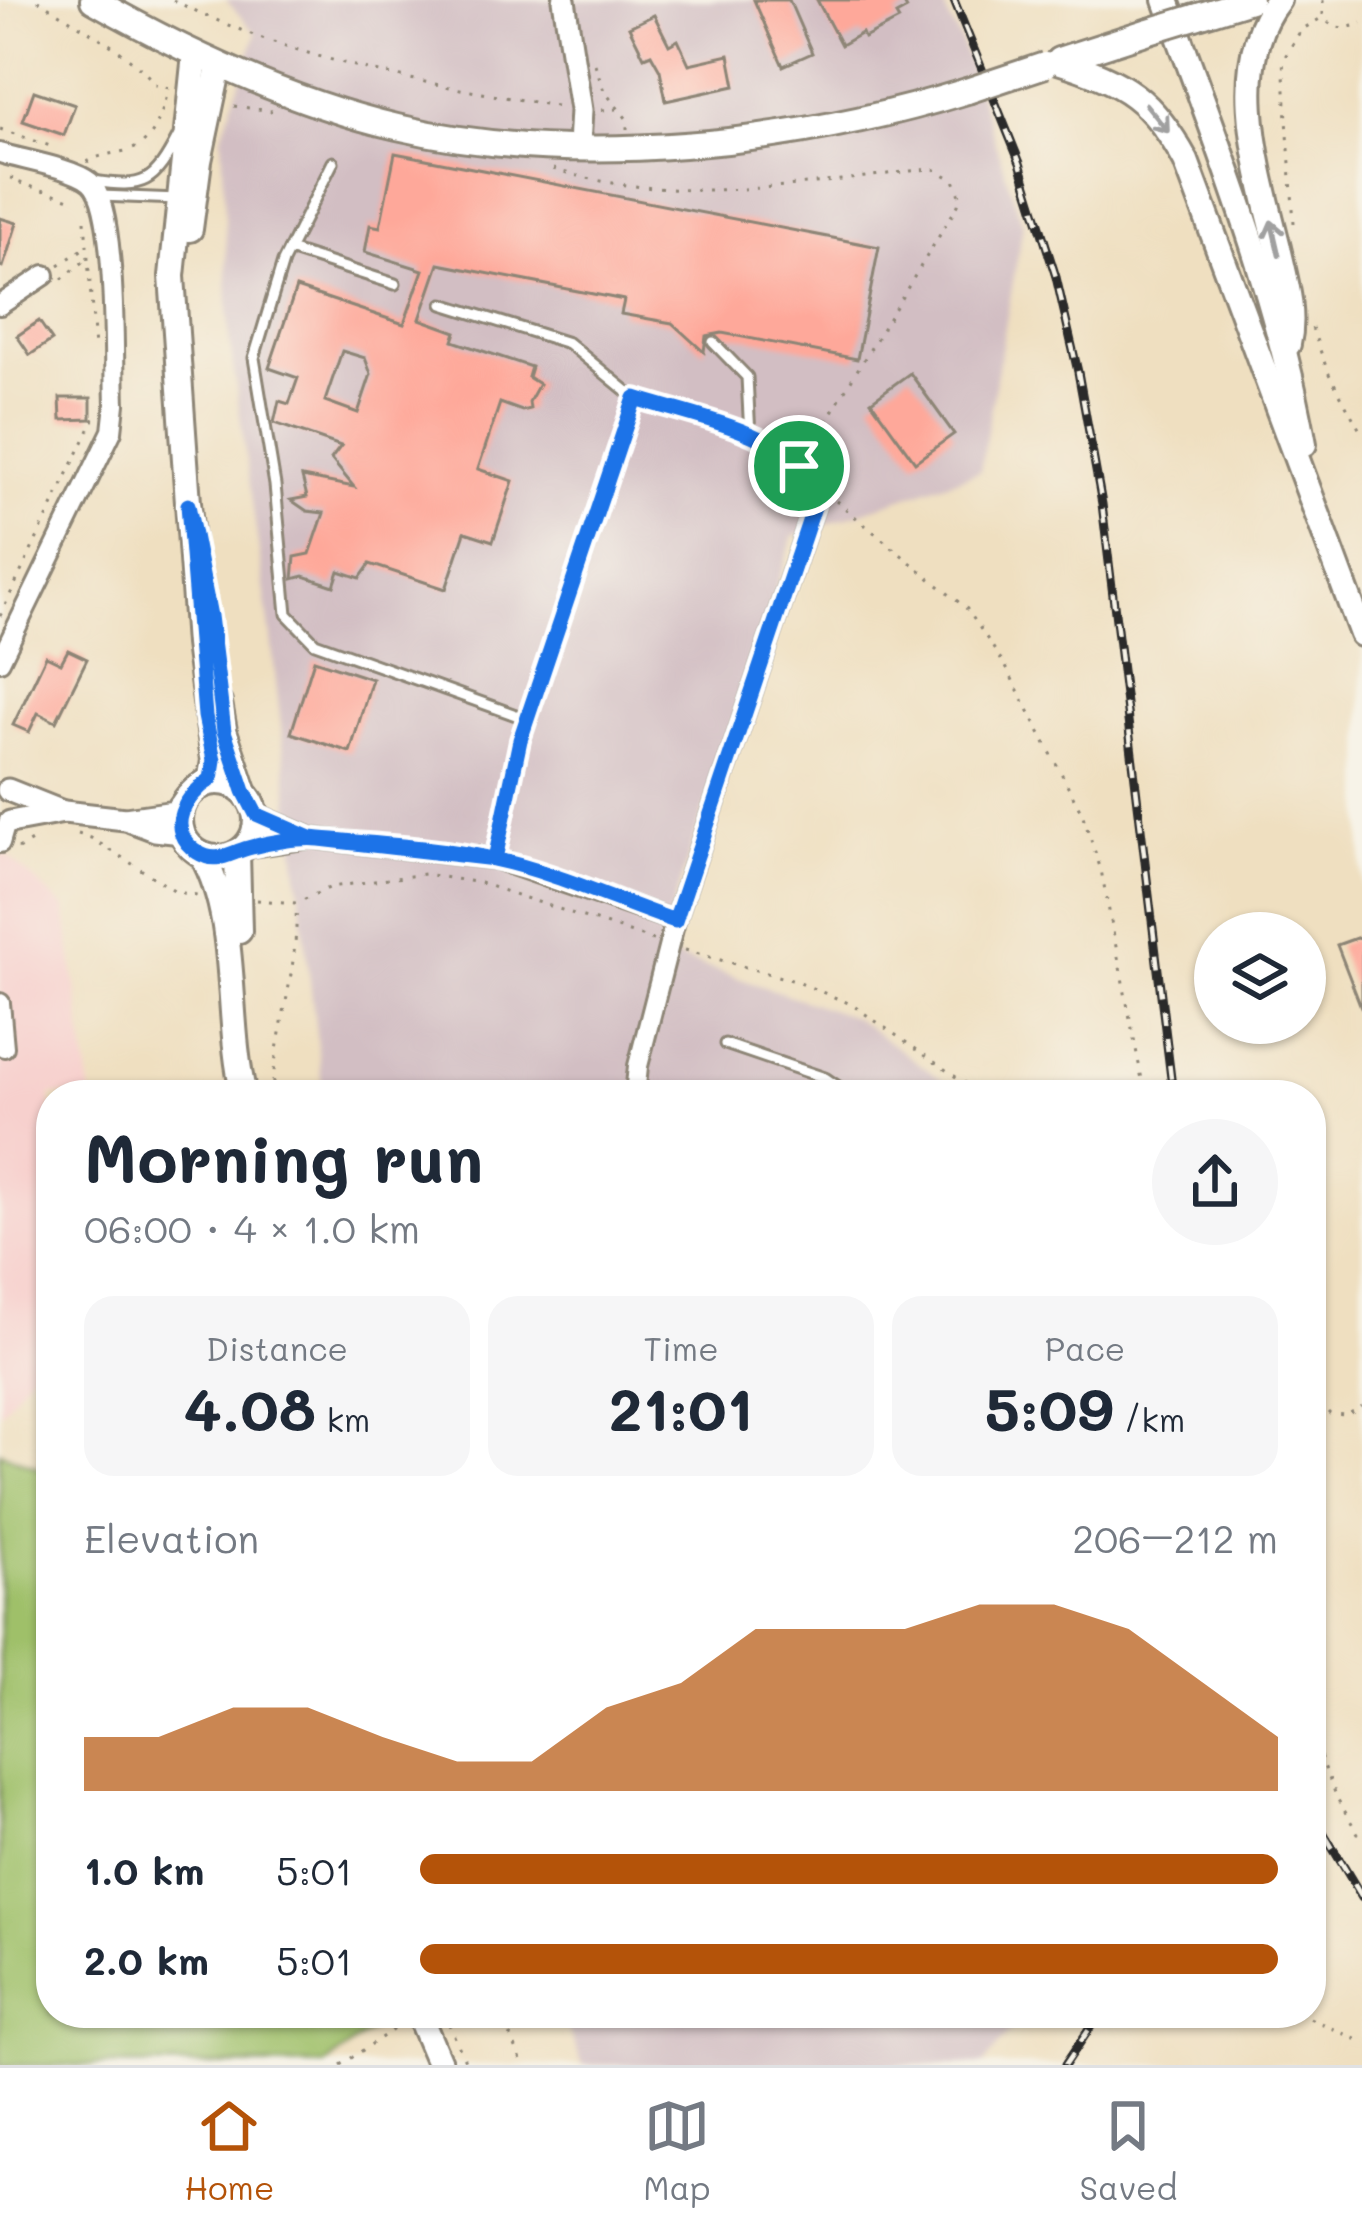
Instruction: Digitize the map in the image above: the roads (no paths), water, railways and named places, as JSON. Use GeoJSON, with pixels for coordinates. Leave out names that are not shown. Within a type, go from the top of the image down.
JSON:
{"type":"FeatureCollection","features":[{"type":"Feature","properties":{"kind":"main road"},"geometry":{"type":"LineString","coordinates":[[93,0],[219,66],[301,98],[397,127],[487,142],[579,146],[708,143],[798,134],[873,119],[1250,0]]}},
{"type":"Feature","properties":{"kind":"main road"},"geometry":{"type":"LineString","coordinates":[[1166,0],[1230,170],[1285,352],[1314,500]]}},
{"type":"Feature","properties":{"kind":"main road"},"geometry":{"type":"LineString","coordinates":[[1195,17],[1218,0]]}},
{"type":"Feature","properties":{"kind":"main road"},"geometry":{"type":"LineString","coordinates":[[1278,0],[1260,25],[1250,73],[1263,184],[1291,308],[1285,352]]}},
{"type":"Feature","properties":{"kind":"main road"},"geometry":{"type":"LineString","coordinates":[[195,54],[186,122],[176,351],[205,716],[214,760],[211,779],[192,792],[180,820],[182,833],[214,877],[246,1080]]}},
{"type":"Feature","properties":{"kind":"main road"},"geometry":{"type":"LineString","coordinates":[[1052,63],[1130,90],[1174,139],[1195,183],[1362,634]]}},
{"type":"Feature","properties":{"kind":"main road"},"geometry":{"type":"LineString","coordinates":[[186,194],[219,66]]}},
{"type":"Feature","properties":{"kind":"main road"},"geometry":{"type":"LineString","coordinates":[[1258,269],[1258,356]]}},
{"type":"Feature","properties":{"kind":"main road"},"geometry":{"type":"LineString","coordinates":[[188,505],[210,616],[224,731],[256,814],[256,826],[241,851],[236,905],[247,1080]]}},
{"type":"Feature","properties":{"kind":"main road"},"geometry":{"type":"LineString","coordinates":[[192,792],[220,781],[244,791]]}},
{"type":"Feature","properties":{"kind":"main road"},"geometry":{"type":"LineString","coordinates":[[202,855],[226,858],[241,851]]}},
{"type":"Feature","properties":{"kind":"main road"},"geometry":{"type":"LineString","coordinates":[[416,2028],[440,2065]]}},
{"type":"Feature","properties":{"kind":"street"},"geometry":{"type":"LineString","coordinates":[[564,0],[581,110],[579,146]]}},
{"type":"Feature","properties":{"kind":"street"},"geometry":{"type":"LineString","coordinates":[[0,661],[112,431],[115,404],[109,229],[90,184],[8,158]]}},
{"type":"Feature","properties":{"kind":"street"},"geometry":{"type":"LineString","coordinates":[[0,304],[45,275]]}},
{"type":"Feature","properties":{"kind":"street"},"geometry":{"type":"LineString","coordinates":[[637,1080],[675,921],[820,489],[799,466]]}},
{"type":"Feature","properties":{"kind":"street"},"geometry":{"type":"LineString","coordinates":[[2,785],[64,812],[124,819],[182,833]]}},
{"type":"Feature","properties":{"kind":"street"},"geometry":{"type":"LineString","coordinates":[[2,785],[13,800],[6,835]]}},
{"type":"Feature","properties":{"kind":"street"},"geometry":{"type":"LineString","coordinates":[[124,819],[175,812],[192,792]]}},
{"type":"Feature","properties":{"kind":"street"},"geometry":{"type":"LineString","coordinates":[[6,835],[64,812]]}},
{"type":"Feature","properties":{"kind":"street"},"geometry":{"type":"LineString","coordinates":[[256,814],[311,838]]}},
{"type":"Feature","properties":{"kind":"street"},"geometry":{"type":"LineString","coordinates":[[241,851],[311,838],[495,859],[675,921]]}},
{"type":"Feature","properties":{"kind":"street"},"geometry":{"type":"LineString","coordinates":[[0,1003],[4,1047]]}},
{"type":"Feature","properties":{"kind":"lane"},"geometry":{"type":"LineString","coordinates":[[90,184],[143,183],[161,170],[186,122]]}},
{"type":"Feature","properties":{"kind":"lane"},"geometry":{"type":"LineString","coordinates":[[333,162],[289,250],[254,358],[275,485],[287,614],[315,643],[527,719]]}},
{"type":"Feature","properties":{"kind":"lane"},"geometry":{"type":"LineString","coordinates":[[90,184],[186,194]]}},
{"type":"Feature","properties":{"kind":"lane"},"geometry":{"type":"LineString","coordinates":[[289,250],[395,284]]}},
{"type":"Feature","properties":{"kind":"lane"},"geometry":{"type":"LineString","coordinates":[[443,304],[568,343],[635,398],[785,450],[799,466]]}},
{"type":"Feature","properties":{"kind":"lane"},"geometry":{"type":"LineString","coordinates":[[713,342],[747,377],[750,436]]}},
{"type":"Feature","properties":{"kind":"lane"},"geometry":{"type":"LineString","coordinates":[[495,859],[527,719],[635,398]]}},
{"type":"Feature","properties":{"kind":"lane"},"geometry":{"type":"LineString","coordinates":[[725,1044],[828,1080]]}},
{"type":"Feature","properties":{"kind":"railway"},"geometry":{"type":"LineString","coordinates":[[954,0],[1020,163],[1056,277],[1078,372],[1102,504],[1171,1080]]}},
{"type":"Feature","properties":{"kind":"railway"},"geometry":{"type":"LineString","coordinates":[[1326,1837],[1362,1897]]}},
{"type":"Feature","properties":{"kind":"railway"},"geometry":{"type":"LineString","coordinates":[[1065,2065],[1090,2028]]}}]}
